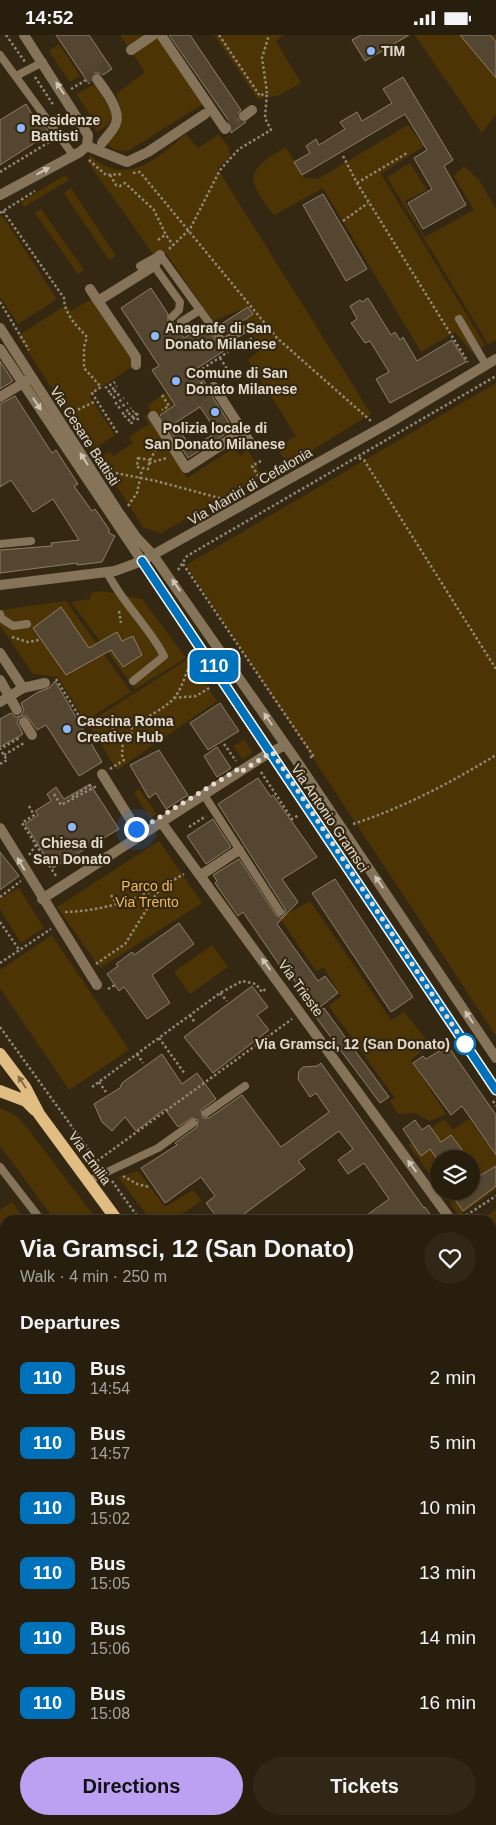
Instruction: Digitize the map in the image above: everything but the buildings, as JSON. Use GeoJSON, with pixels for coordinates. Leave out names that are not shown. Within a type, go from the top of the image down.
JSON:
{"type":"FeatureCollection","features":[{"type":"Feature","properties":{"kind":"main road","name":"Via Emilia"},"geometry":{"type":"LineString","coordinates":[[0,1054],[25,1087],[39,1114],[113,1215]]}},
{"type":"Feature","properties":{"kind":"main road","name":"Via Emilia"},"geometry":{"type":"LineString","coordinates":[[0,1091],[26,1101],[39,1114]]}},
{"type":"Feature","properties":{"kind":"street"},"geometry":{"type":"LineString","coordinates":[[24,35],[64,93],[88,135],[86,151]]}},
{"type":"Feature","properties":{"kind":"street"},"geometry":{"type":"LineString","coordinates":[[130,50],[153,35]]}},
{"type":"Feature","properties":{"kind":"street"},"geometry":{"type":"LineString","coordinates":[[162,35],[224,129],[226,128]]}},
{"type":"Feature","properties":{"kind":"street"},"geometry":{"type":"LineString","coordinates":[[102,83],[117,116],[116,123],[102,143]]}},
{"type":"Feature","properties":{"kind":"street"},"geometry":{"type":"LineString","coordinates":[[0,195],[73,155],[86,151],[127,162],[148,152],[204,114]]}},
{"type":"Feature","properties":{"kind":"street"},"geometry":{"type":"LineString","coordinates":[[98,301],[152,263],[160,255]]}},
{"type":"Feature","properties":{"kind":"street"},"geometry":{"type":"LineString","coordinates":[[90,289],[136,357],[136,365]]}},
{"type":"Feature","properties":{"kind":"street","name":"Via Cesare Battisti"},"geometry":{"type":"LineString","coordinates":[[0,328],[27,380],[142,561]]}},
{"type":"Feature","properties":{"kind":"street","name":"Via Cesare Battisti"},"geometry":{"type":"LineString","coordinates":[[0,349],[56,417],[136,537],[154,555]]}},
{"type":"Feature","properties":{"kind":"street","name":"Via Martiri di Cefalonia"},"geometry":{"type":"LineString","coordinates":[[0,585],[107,571],[142,561],[347,447],[496,359]]}},
{"type":"Feature","properties":{"kind":"street"},"geometry":{"type":"LineString","coordinates":[[0,397],[27,380]]}},
{"type":"Feature","properties":{"kind":"street"},"geometry":{"type":"LineString","coordinates":[[207,387],[214,387],[251,444]]}},
{"type":"Feature","properties":{"kind":"street"},"geometry":{"type":"LineString","coordinates":[[153,416],[186,469],[243,431]]}},
{"type":"Feature","properties":{"kind":"street","name":"Via Antonio Gramsci"},"geometry":{"type":"LineString","coordinates":[[154,555],[285,745],[496,1058]]}},
{"type":"Feature","properties":{"kind":"street","name":"Via Antonio Gramsci"},"geometry":{"type":"LineString","coordinates":[[142,561],[272,752],[496,1090]]}},
{"type":"Feature","properties":{"kind":"street"},"geometry":{"type":"LineString","coordinates":[[0,653],[23,688]]}},
{"type":"Feature","properties":{"kind":"street"},"geometry":{"type":"LineString","coordinates":[[0,680],[17,710]]}},
{"type":"Feature","properties":{"kind":"street"},"geometry":{"type":"LineString","coordinates":[[0,702],[23,688],[45,683]]}},
{"type":"Feature","properties":{"kind":"street"},"geometry":{"type":"LineString","coordinates":[[24,722],[28,737]]}},
{"type":"Feature","properties":{"kind":"street"},"geometry":{"type":"LineString","coordinates":[[42,899],[140,835],[285,745]]}},
{"type":"Feature","properties":{"kind":"street"},"geometry":{"type":"LineString","coordinates":[[103,775],[140,835]]}},
{"type":"Feature","properties":{"kind":"street","name":"Via Trieste"},"geometry":{"type":"LineString","coordinates":[[162,822],[196,873],[301,1011],[447,1215]]}},
{"type":"Feature","properties":{"kind":"street"},"geometry":{"type":"LineString","coordinates":[[0,829],[97,985]]}},
{"type":"Feature","properties":{"kind":"street"},"geometry":{"type":"LineString","coordinates":[[196,873],[239,849]]}},
{"type":"Feature","properties":{"kind":"street"},"geometry":{"type":"LineString","coordinates":[[443,1011],[458,1002]]}},
{"type":"Feature","properties":{"kind":"lane"},"geometry":{"type":"LineString","coordinates":[[0,55],[55,133],[60,136],[73,155]]}},
{"type":"Feature","properties":{"kind":"lane"},"geometry":{"type":"LineString","coordinates":[[16,76],[42,62]]}},
{"type":"Feature","properties":{"kind":"lane"},"geometry":{"type":"LineString","coordinates":[[160,255],[223,342],[245,329]]}},
{"type":"Feature","properties":{"kind":"lane"},"geometry":{"type":"LineString","coordinates":[[140,266],[152,263],[180,303],[179,310],[172,317]]}},
{"type":"Feature","properties":{"kind":"lane"},"geometry":{"type":"LineString","coordinates":[[181,322],[200,310]]}},
{"type":"Feature","properties":{"kind":"lane"},"geometry":{"type":"LineString","coordinates":[[459,319],[486,365]]}},
{"type":"Feature","properties":{"kind":"lane"},"geometry":{"type":"LineString","coordinates":[[0,544],[31,541]]}},
{"type":"Feature","properties":{"kind":"lane"},"geometry":{"type":"LineString","coordinates":[[107,571],[117,592],[151,635],[164,656],[133,681]]}},
{"type":"Feature","properties":{"kind":"lane"},"geometry":{"type":"LineString","coordinates":[[0,615],[1,618],[13,626],[27,624]]}},
{"type":"Feature","properties":{"kind":"lane"},"geometry":{"type":"LineString","coordinates":[[204,795],[280,913]]}},
{"type":"Feature","properties":{"kind":"lane"},"geometry":{"type":"LineString","coordinates":[[206,1113],[245,1086]]}},
{"type":"Feature","properties":{"kind":"lane"},"geometry":{"type":"LineString","coordinates":[[88,1181],[109,1170],[130,1163],[158,1148],[193,1123]]}},
{"type":"Feature","properties":{"kind":"lane"},"geometry":{"type":"LineString","coordinates":[[0,1167],[37,1215]]}},
{"type":"Feature","properties":{"kind":"path"},"geometry":{"type":"LineString","coordinates":[[6,35],[55,107]]}},
{"type":"Feature","properties":{"kind":"path"},"geometry":{"type":"LineString","coordinates":[[219,35],[260,96],[267,92]]}},
{"type":"Feature","properties":{"kind":"path"},"geometry":{"type":"LineString","coordinates":[[160,255],[190,229],[220,170],[239,149],[272,130],[265,119],[267,92],[262,58],[269,35]]}},
{"type":"Feature","properties":{"kind":"path"},"geometry":{"type":"LineString","coordinates":[[64,93],[86,79]]}},
{"type":"Feature","properties":{"kind":"path"},"geometry":{"type":"LineString","coordinates":[[0,172],[60,136]]}},
{"type":"Feature","properties":{"kind":"path"},"geometry":{"type":"LineString","coordinates":[[86,151],[106,175],[140,172],[190,229],[277,338],[370,420],[386,441]]}},
{"type":"Feature","properties":{"kind":"path"},"geometry":{"type":"LineString","coordinates":[[357,183],[407,153]]}},
{"type":"Feature","properties":{"kind":"path"},"geometry":{"type":"LineString","coordinates":[[342,156],[469,363]]}},
{"type":"Feature","properties":{"kind":"path"},"geometry":{"type":"LineString","coordinates":[[110,175],[116,185],[120,186],[125,183],[154,210],[173,245]]}},
{"type":"Feature","properties":{"kind":"path"},"geometry":{"type":"LineString","coordinates":[[343,221],[369,202]]}},
{"type":"Feature","properties":{"kind":"path"},"geometry":{"type":"LineString","coordinates":[[3,211],[64,298],[64,304],[70,317],[87,337],[84,347],[84,368],[101,387],[92,393],[118,434]]}},
{"type":"Feature","properties":{"kind":"path"},"geometry":{"type":"LineString","coordinates":[[158,240],[166,235]]}},
{"type":"Feature","properties":{"kind":"path"},"geometry":{"type":"LineString","coordinates":[[207,387],[196,373],[220,359],[229,351],[223,342]]}},
{"type":"Feature","properties":{"kind":"path"},"geometry":{"type":"LineString","coordinates":[[220,359],[231,375]]}},
{"type":"Feature","properties":{"kind":"path"},"geometry":{"type":"LineString","coordinates":[[178,570],[187,556],[496,376]]}},
{"type":"Feature","properties":{"kind":"path"},"geometry":{"type":"LineString","coordinates":[[105,388],[115,382]]}},
{"type":"Feature","properties":{"kind":"path"},"geometry":{"type":"LineString","coordinates":[[118,388],[110,395],[121,393]]}},
{"type":"Feature","properties":{"kind":"path"},"geometry":{"type":"LineString","coordinates":[[116,405],[124,398]]}},
{"type":"Feature","properties":{"kind":"path"},"geometry":{"type":"LineString","coordinates":[[56,417],[66,416],[76,409],[97,400]]}},
{"type":"Feature","properties":{"kind":"path"},"geometry":{"type":"LineString","coordinates":[[118,409],[128,403]]}},
{"type":"Feature","properties":{"kind":"path"},"geometry":{"type":"LineString","coordinates":[[128,421],[134,413],[123,415],[131,408]]}},
{"type":"Feature","properties":{"kind":"path"},"geometry":{"type":"LineString","coordinates":[[131,424],[137,413],[138,421]]}},
{"type":"Feature","properties":{"kind":"path"},"geometry":{"type":"LineString","coordinates":[[165,435],[149,462],[148,469],[136,467],[138,458],[149,462],[177,454]]}},
{"type":"Feature","properties":{"kind":"path"},"geometry":{"type":"LineString","coordinates":[[347,447],[364,460],[496,669]]}},
{"type":"Feature","properties":{"kind":"path"},"geometry":{"type":"LineString","coordinates":[[261,461],[252,467],[262,482]]}},
{"type":"Feature","properties":{"kind":"path"},"geometry":{"type":"LineString","coordinates":[[91,469],[156,481],[245,504]]}},
{"type":"Feature","properties":{"kind":"path"},"geometry":{"type":"LineString","coordinates":[[119,513],[129,505],[137,493],[142,469]]}},
{"type":"Feature","properties":{"kind":"path"},"geometry":{"type":"LineString","coordinates":[[182,563],[314,757],[307,757]]}},
{"type":"Feature","properties":{"kind":"path"},"geometry":{"type":"LineString","coordinates":[[174,699],[184,680],[185,671],[193,660]]}},
{"type":"Feature","properties":{"kind":"path"},"geometry":{"type":"LineString","coordinates":[[45,683],[56,678],[86,725],[100,721],[115,724],[124,721],[132,726]]}},
{"type":"Feature","properties":{"kind":"path"},"geometry":{"type":"LineString","coordinates":[[132,726],[174,699],[196,696],[211,687]]}},
{"type":"Feature","properties":{"kind":"path"},"geometry":{"type":"LineString","coordinates":[[115,724],[112,730],[114,736],[123,741]]}},
{"type":"Feature","properties":{"kind":"path"},"geometry":{"type":"LineString","coordinates":[[123,741],[131,736],[132,726]]}},
{"type":"Feature","properties":{"kind":"path"},"geometry":{"type":"LineString","coordinates":[[4,755],[28,737]]}},
{"type":"Feature","properties":{"kind":"path"},"geometry":{"type":"LineString","coordinates":[[0,764],[7,760],[0,749],[28,737]]}},
{"type":"Feature","properties":{"kind":"path"},"geometry":{"type":"LineString","coordinates":[[114,767],[124,760],[122,755],[123,741]]}},
{"type":"Feature","properties":{"kind":"path"},"geometry":{"type":"LineString","coordinates":[[224,745],[242,771]]}},
{"type":"Feature","properties":{"kind":"path"},"geometry":{"type":"LineString","coordinates":[[352,825],[382,815],[442,788],[496,755]]}},
{"type":"Feature","properties":{"kind":"path"},"geometry":{"type":"LineString","coordinates":[[261,772],[292,819],[300,815]]}},
{"type":"Feature","properties":{"kind":"path"},"geometry":{"type":"LineString","coordinates":[[54,794],[61,805],[103,775]]}},
{"type":"Feature","properties":{"kind":"path"},"geometry":{"type":"LineString","coordinates":[[72,797],[75,799],[95,787]]}},
{"type":"Feature","properties":{"kind":"path"},"geometry":{"type":"LineString","coordinates":[[29,806],[34,815],[22,823],[58,880]]}},
{"type":"Feature","properties":{"kind":"path"},"geometry":{"type":"LineString","coordinates":[[189,827],[204,817]]}},
{"type":"Feature","properties":{"kind":"path"},"geometry":{"type":"LineString","coordinates":[[22,851],[26,858],[36,844]]}},
{"type":"Feature","properties":{"kind":"path"},"geometry":{"type":"LineString","coordinates":[[51,912],[84,911],[116,904],[160,889],[196,873]]}},
{"type":"Feature","properties":{"kind":"path"},"geometry":{"type":"LineString","coordinates":[[0,897],[26,877]]}},
{"type":"Feature","properties":{"kind":"path"},"geometry":{"type":"LineString","coordinates":[[87,969],[125,944],[160,889]]}},
{"type":"Feature","properties":{"kind":"path"},"geometry":{"type":"LineString","coordinates":[[111,895],[116,904]]}},
{"type":"Feature","properties":{"kind":"path"},"geometry":{"type":"LineString","coordinates":[[0,922],[20,951]]}},
{"type":"Feature","properties":{"kind":"path"},"geometry":{"type":"LineString","coordinates":[[0,963],[58,924]]}},
{"type":"Feature","properties":{"kind":"path"},"geometry":{"type":"LineString","coordinates":[[92,1087],[220,993],[242,981],[256,984],[262,992],[278,980]]}},
{"type":"Feature","properties":{"kind":"path"},"geometry":{"type":"LineString","coordinates":[[220,993],[227,1001]]}},
{"type":"Feature","properties":{"kind":"path"},"geometry":{"type":"LineString","coordinates":[[97,1161],[301,1011]]}},
{"type":"Feature","properties":{"kind":"path"},"geometry":{"type":"LineString","coordinates":[[190,1015],[195,1023]]}},
{"type":"Feature","properties":{"kind":"path"},"geometry":{"type":"LineString","coordinates":[[0,1027],[97,1161],[109,1170],[138,1184],[149,1187]]}},
{"type":"Feature","properties":{"kind":"path"},"geometry":{"type":"LineString","coordinates":[[158,1038],[185,1074]]}},
{"type":"Feature","properties":{"kind":"path"},"geometry":{"type":"LineString","coordinates":[[136,1054],[143,1063]]}},
{"type":"Feature","properties":{"kind":"path"},"geometry":{"type":"LineString","coordinates":[[99,1082],[106,1093]]}},
{"type":"Feature","properties":{"kind":"path"},"geometry":{"type":"LineString","coordinates":[[109,1170],[137,1215]]}},
{"type":"Feature","properties":{"kind":"path"},"geometry":{"type":"LineString","coordinates":[[467,1215],[496,1195]]}},
{"type":"Feature","properties":{"kind":"green space"},"geometry":{"type":"Polygon","coordinates":[[[120,35],[157,35],[203,104],[128,151],[115,149],[105,141],[116,130],[121,120],[121,109],[116,94],[145,72],[120,35]]]}},
{"type":"Feature","properties":{"kind":"green space"},"geometry":{"type":"Polygon","coordinates":[[[214,35],[284,35],[276,41],[301,83],[280,95],[258,99],[214,35]]]}},
{"type":"Feature","properties":{"kind":"green space"},"geometry":{"type":"Polygon","coordinates":[[[415,35],[496,35],[496,114],[482,133],[415,35]]]}},
{"type":"Feature","properties":{"kind":"green space"},"geometry":{"type":"Polygon","coordinates":[[[59,44],[80,76],[70,82],[49,51],[59,44]]]}},
{"type":"Feature","properties":{"kind":"green space"},"geometry":{"type":"Polygon","coordinates":[[[95,84],[113,114],[109,124],[96,132],[92,118],[76,94],[95,84]]]}},
{"type":"Feature","properties":{"kind":"green space"},"geometry":{"type":"Polygon","coordinates":[[[408,125],[424,146],[381,174],[485,345],[472,353],[455,332],[421,352],[323,188],[274,215],[258,193],[255,184],[256,170],[262,163],[286,147],[304,178],[318,179],[408,125]]]}},
{"type":"Feature","properties":{"kind":"green space"},"geometry":{"type":"Polygon","coordinates":[[[186,134],[198,148],[219,134],[229,148],[230,158],[217,168],[371,414],[288,465],[277,447],[296,436],[248,360],[259,351],[256,340],[240,310],[213,321],[163,249],[153,254],[88,162],[90,155],[104,165],[129,170],[153,160],[186,134]]]}},
{"type":"Feature","properties":{"kind":"green space"},"geometry":{"type":"Polygon","coordinates":[[[410,163],[427,190],[405,201],[425,237],[474,210],[454,176],[464,166],[479,180],[496,209],[496,340],[488,344],[387,177],[410,163]]]}},
{"type":"Feature","properties":{"kind":"green space"},"geometry":{"type":"Polygon","coordinates":[[[65,175],[69,180],[24,207],[21,202],[65,175]]]}},
{"type":"Feature","properties":{"kind":"green space"},"geometry":{"type":"Polygon","coordinates":[[[71,188],[116,256],[109,260],[64,193],[71,188]]]}},
{"type":"Feature","properties":{"kind":"green space"},"geometry":{"type":"Polygon","coordinates":[[[41,209],[84,270],[78,274],[35,213],[41,209]]]}},
{"type":"Feature","properties":{"kind":"green space"},"geometry":{"type":"Polygon","coordinates":[[[2,215],[57,299],[18,324],[0,297],[0,217],[2,215]]]}},
{"type":"Feature","properties":{"kind":"green space"},"geometry":{"type":"Polygon","coordinates":[[[92,299],[134,361],[133,366],[91,394],[90,397],[115,435],[92,450],[18,336],[66,305],[71,311],[92,299]]]}},
{"type":"Feature","properties":{"kind":"green space"},"geometry":{"type":"Polygon","coordinates":[[[496,383],[496,1036],[186,565],[496,383]]]}},
{"type":"Feature","properties":{"kind":"green space"},"geometry":{"type":"Polygon","coordinates":[[[165,393],[173,405],[151,420],[187,478],[235,447],[240,456],[248,450],[262,476],[161,533],[143,527],[103,465],[103,456],[110,451],[113,456],[133,443],[129,437],[149,424],[144,416],[151,412],[148,405],[165,393]]]}},
{"type":"Feature","properties":{"kind":"green space"},"geometry":{"type":"Polygon","coordinates":[[[102,591],[142,599],[186,658],[135,689],[71,602],[90,599],[91,593],[102,591]]]}},
{"type":"Feature","properties":{"kind":"green space"},"geometry":{"type":"Polygon","coordinates":[[[66,601],[131,692],[85,721],[58,677],[33,674],[0,625],[0,610],[66,601]]]}},
{"type":"Feature","properties":{"kind":"green space"},"geometry":{"type":"Polygon","coordinates":[[[188,659],[217,701],[117,770],[88,723],[188,659]]]}},
{"type":"Feature","properties":{"kind":"green space"},"geometry":{"type":"Polygon","coordinates":[[[244,740],[253,752],[243,759],[233,746],[244,740]]]}},
{"type":"Feature","properties":{"kind":"green space"},"geometry":{"type":"Polygon","coordinates":[[[139,789],[157,814],[150,818],[134,793],[139,789]]]}},
{"type":"Feature","properties":{"kind":"green space","name":"Parco di Via Trento"},"geometry":{"type":"Polygon","coordinates":[[[159,841],[202,903],[100,968],[57,907],[159,841]]]}},
{"type":"Feature","properties":{"kind":"green space"},"geometry":{"type":"Polygon","coordinates":[[[19,888],[44,928],[21,943],[0,909],[0,899],[19,888]]]}},
{"type":"Feature","properties":{"kind":"green space"},"geometry":{"type":"Polygon","coordinates":[[[310,901],[391,1020],[404,1012],[430,1044],[411,1060],[446,1114],[430,1121],[416,1113],[398,1114],[390,1101],[395,1098],[329,1006],[341,996],[324,968],[316,971],[280,918],[310,901]]]}},
{"type":"Feature","properties":{"kind":"green space"},"geometry":{"type":"Polygon","coordinates":[[[52,935],[129,1050],[69,1090],[0,988],[0,970],[52,935]]]}},
{"type":"Feature","properties":{"kind":"green space"},"geometry":{"type":"Polygon","coordinates":[[[212,945],[228,967],[190,994],[174,972],[212,945]]]}},
{"type":"Feature","properties":{"kind":"green space"},"geometry":{"type":"Polygon","coordinates":[[[0,1108],[15,1115],[24,1124],[93,1215],[51,1215],[0,1146],[0,1108]]]}},
{"type":"Feature","properties":{"kind":"green space"},"geometry":{"type":"Polygon","coordinates":[[[444,1119],[453,1130],[469,1119],[496,1156],[496,1189],[460,1215],[458,1215],[448,1200],[480,1200],[480,1150],[430,1150],[430,1174],[409,1145],[444,1119]]]}},
{"type":"Feature","properties":{"kind":"green space"},"geometry":{"type":"Polygon","coordinates":[[[138,1171],[165,1207],[193,1190],[202,1201],[180,1215],[147,1215],[118,1177],[138,1171]]]}},
{"type":"Feature","properties":{"kind":"green space"},"geometry":{"type":"Polygon","coordinates":[[[12,1202],[21,1215],[0,1215],[0,1210],[12,1202]]]}},
{"type":"Feature","properties":{"kind":"green space"},"geometry":{"type":"Polygon","coordinates":[[[496,1210],[496,1215],[488,1215],[496,1210]]]}},
{"type":"Feature","properties":{"kind":"tunnel"},"geometry":{"type":"LineString","coordinates":[[86,79],[109,64]]}},
{"type":"Feature","properties":{"kind":"tunnel"},"geometry":{"type":"LineString","coordinates":[[226,128],[244,116]]}},
{"type":"Feature","properties":{"kind":"tunnel"},"geometry":{"type":"LineString","coordinates":[[158,424],[210,390]]}},
{"type":"Feature","properties":{"kind":"bus line","name":"110"},"geometry":{"type":"LineString","coordinates":[[142,561],[159,583],[496,1090]]}},
{"type":"Feature","properties":{"kind":"place","name":"TIM"},"geometry":{"type":"Point","coordinates":[371,51]}},
{"type":"Feature","properties":{"kind":"place","name":"Residenze Battisti"},"geometry":{"type":"Point","coordinates":[21,128]}},
{"type":"Feature","properties":{"kind":"place","name":"Anagrafe di San Donato Milanese"},"geometry":{"type":"Point","coordinates":[155,336]}},
{"type":"Feature","properties":{"kind":"place","name":"Comune di San Donato Milanese"},"geometry":{"type":"Point","coordinates":[176,381]}},
{"type":"Feature","properties":{"kind":"place","name":"Polizia locale di San Donato Milanese"},"geometry":{"type":"Point","coordinates":[215,412]}},
{"type":"Feature","properties":{"kind":"place","name":"Cascina Roma Creative Hub"},"geometry":{"type":"Point","coordinates":[67,729]}},
{"type":"Feature","properties":{"kind":"place","name":"Chiesa di San Donato"},"geometry":{"type":"Point","coordinates":[72,827]}},
{"type":"Feature","properties":{"kind":"place","name":"Via Gramsci, 12 (San Donato)"},"geometry":{"type":"Point","coordinates":[465,1044]}},
{"type":"Feature","properties":{"kind":"route"},"geometry":{"type":"LineString","coordinates":[[136,829],[147,825],[240,768],[242,771],[272,752],[281,769],[465,1044]]}}]}
